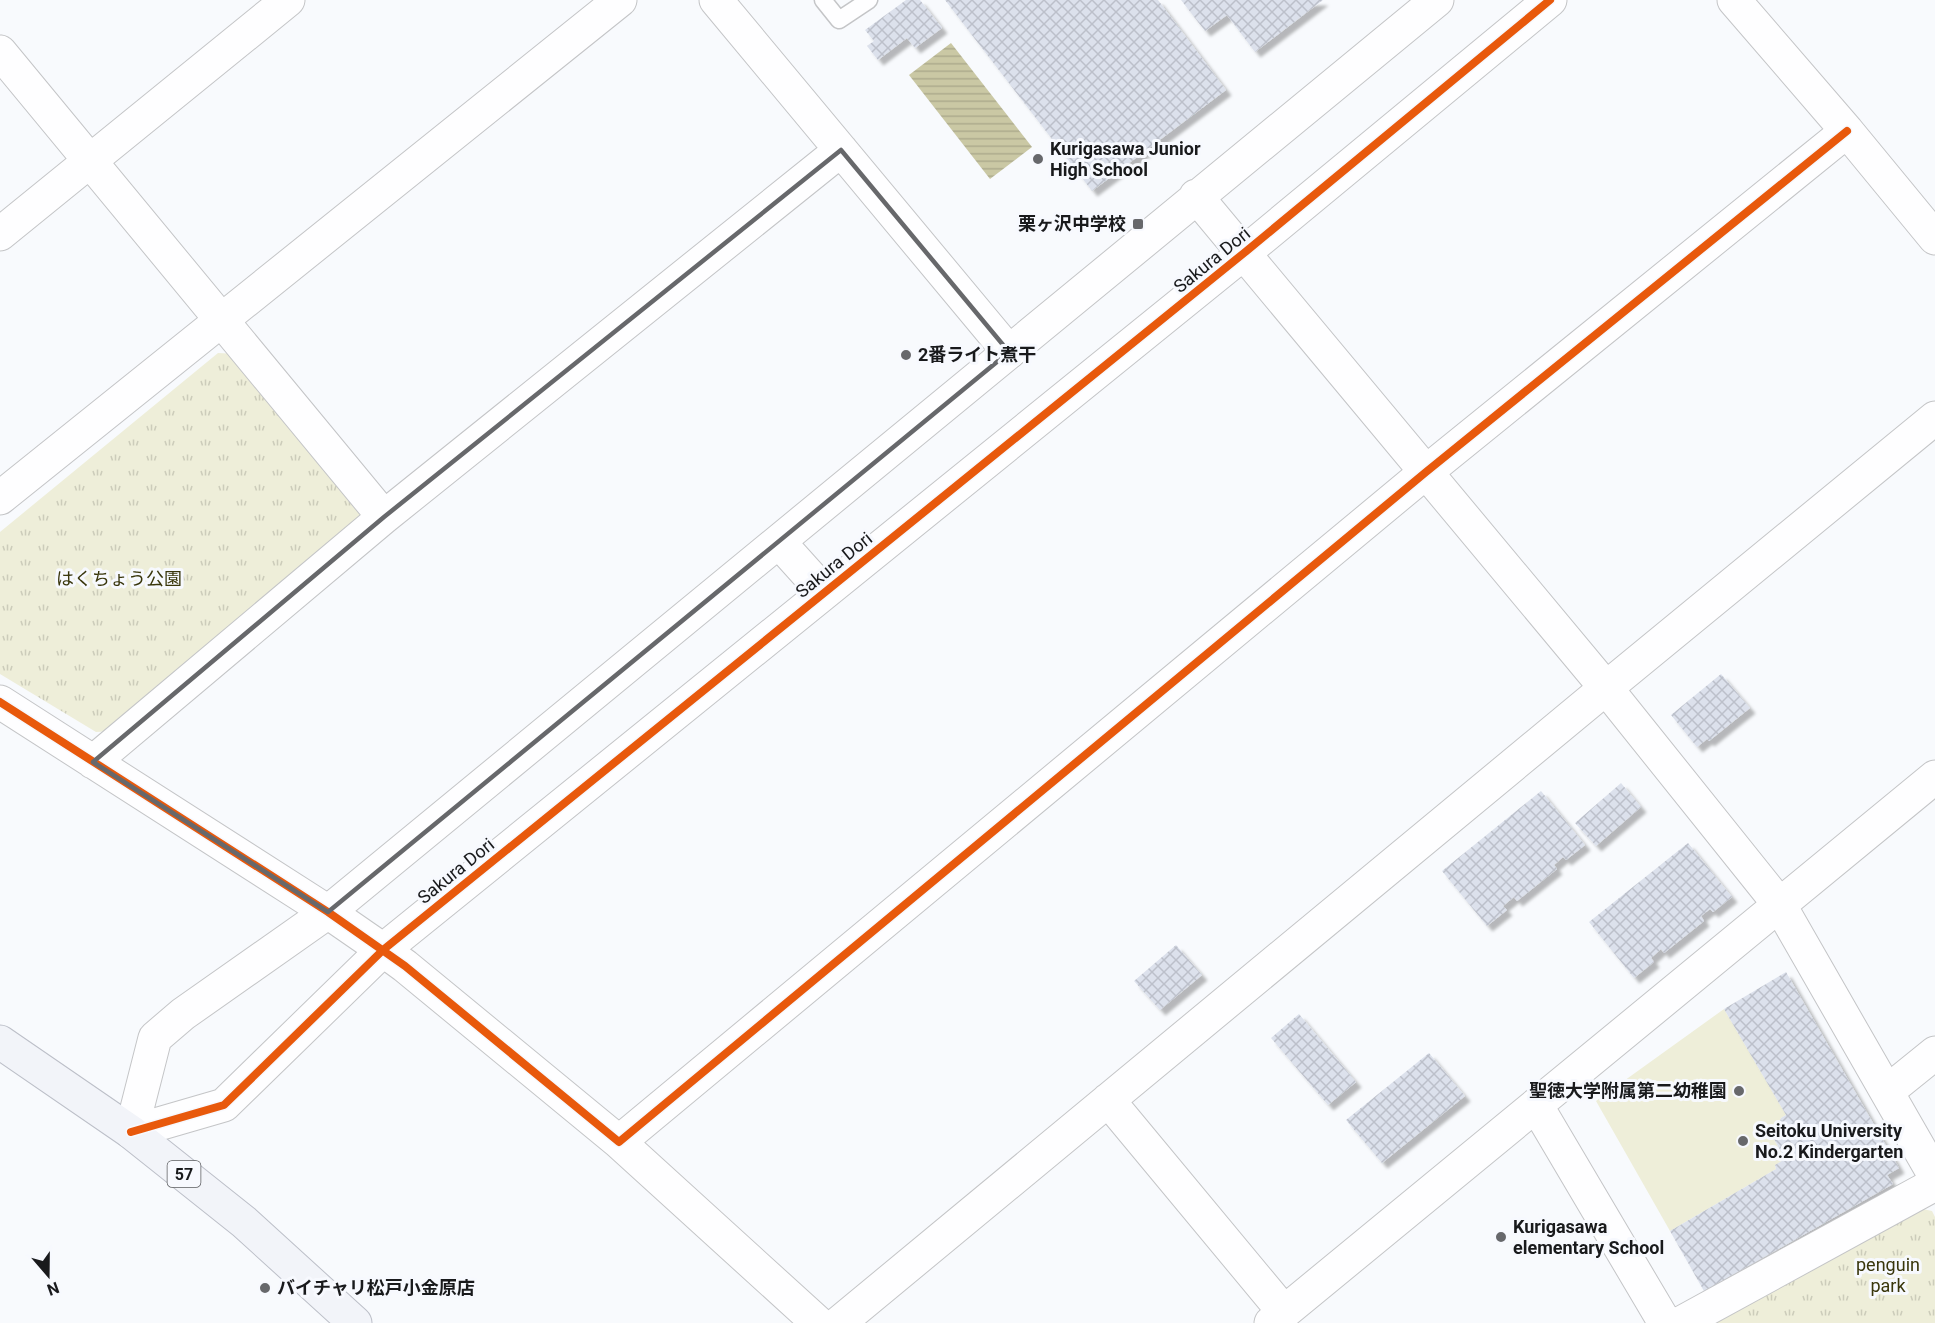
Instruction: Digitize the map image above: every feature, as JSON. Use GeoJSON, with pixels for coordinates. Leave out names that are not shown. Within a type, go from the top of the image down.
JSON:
{"type":"FeatureCollection","features":[{"type":"Feature","properties":{"kind":"main road","name":"57"},"geometry":{"type":"LineString","coordinates":[[0,1042],[130,1131],[244,1222],[355,1323]]}},
{"type":"Feature","properties":{"kind":"street"},"geometry":{"type":"LineString","coordinates":[[0,234],[288,0]]}},
{"type":"Feature","properties":{"kind":"street"},"geometry":{"type":"LineString","coordinates":[[0,498],[620,0]]}},
{"type":"Feature","properties":{"kind":"street"},"geometry":{"type":"LineString","coordinates":[[716,0],[1009,352]]}},
{"type":"Feature","properties":{"kind":"street"},"geometry":{"type":"LineString","coordinates":[[130,1131],[155,1038],[183,1014],[328,912],[1437,0]]}},
{"type":"Feature","properties":{"kind":"street","name":"Sakura Dori"},"geometry":{"type":"LineString","coordinates":[[130,1131],[224,1105],[382,950],[1244,253],[1550,0]]}},
{"type":"Feature","properties":{"kind":"street"},"geometry":{"type":"LineString","coordinates":[[1734,0],[1935,238]]}},
{"type":"Feature","properties":{"kind":"street"},"geometry":{"type":"LineString","coordinates":[[0,52],[384,517]]}},
{"type":"Feature","properties":{"kind":"street"},"geometry":{"type":"LineString","coordinates":[[619,1142],[1426,472],[1846,131]]}},
{"type":"Feature","properties":{"kind":"street"},"geometry":{"type":"LineString","coordinates":[[93,762],[384,517],[841,150]]}},
{"type":"Feature","properties":{"kind":"street"},"geometry":{"type":"LineString","coordinates":[[1196,196],[1606,688],[1779,904],[1935,1176]]}},
{"type":"Feature","properties":{"kind":"street"},"geometry":{"type":"LineString","coordinates":[[839,1323],[1935,418]]}},
{"type":"Feature","properties":{"kind":"street"},"geometry":{"type":"LineString","coordinates":[[779,542],[824,592]]}},
{"type":"Feature","properties":{"kind":"street"},"geometry":{"type":"LineString","coordinates":[[0,702],[328,912],[405,966],[619,1142],[818,1323]]}},
{"type":"Feature","properties":{"kind":"street"},"geometry":{"type":"LineString","coordinates":[[1108,1100],[1278,1318],[1935,777]]}},
{"type":"Feature","properties":{"kind":"street"},"geometry":{"type":"LineString","coordinates":[[1888,1091],[1935,1053]]}},
{"type":"Feature","properties":{"kind":"street"},"geometry":{"type":"LineString","coordinates":[[1536,1105],[1665,1323]]}},
{"type":"Feature","properties":{"kind":"street"},"geometry":{"type":"LineString","coordinates":[[1681,1323],[1935,1184]]}},
{"type":"Feature","properties":{"kind":"lane"},"geometry":{"type":"LineString","coordinates":[[823,0],[839,20],[869,0]]}},
{"type":"Feature","properties":{"kind":"highlighted area"},"geometry":{"type":"Polygon","coordinates":[[[841,150],[1009,352],[328,912],[93,762],[384,517],[841,150]]]}},
{"type":"Feature","properties":{"kind":"green space","name":"はくちょう公園"},"geometry":{"type":"Polygon","coordinates":[[[218,353],[239,354],[365,520],[113,731],[96,732],[0,674],[0,532],[218,353]]]}},
{"type":"Feature","properties":{"kind":"green space"},"geometry":{"type":"Polygon","coordinates":[[[1724,1009],[1786,1115],[1781,1118],[1774,1139],[1785,1159],[1775,1165],[1776,1169],[1670,1231],[1596,1101],[1724,1009]]]}},
{"type":"Feature","properties":{"kind":"green space","name":"penguin park"},"geometry":{"type":"Polygon","coordinates":[[[1913,1207],[1932,1211],[1935,1217],[1935,1323],[1708,1323],[1913,1207]]]}},
{"type":"Feature","properties":{"kind":"shaded area"},"geometry":{"type":"Polygon","coordinates":[[[951,43],[1032,147],[990,179],[909,75],[951,43]]]}},
{"type":"Feature","properties":{"kind":"building"},"geometry":{"type":"Polygon","coordinates":[[[906,0],[920,0],[942,28],[915,48],[907,38],[878,60],[867,46],[874,41],[865,30],[906,0]]]}},
{"type":"Feature","properties":{"kind":"building"},"geometry":{"type":"Polygon","coordinates":[[[945,0],[1158,0],[1226,90],[1092,191],[945,0]]]}},
{"type":"Feature","properties":{"kind":"building"},"geometry":{"type":"Polygon","coordinates":[[[1181,0],[1323,0],[1255,52],[1227,15],[1205,31],[1181,0]]]}},
{"type":"Feature","properties":{"kind":"building"},"geometry":{"type":"Polygon","coordinates":[[[1721,674],[1750,708],[1709,741],[1707,739],[1697,747],[1671,715],[1721,674]]]}},
{"type":"Feature","properties":{"kind":"building"},"geometry":{"type":"Polygon","coordinates":[[[1621,783],[1641,807],[1596,846],[1575,823],[1621,783]]]}},
{"type":"Feature","properties":{"kind":"building"},"geometry":{"type":"Polygon","coordinates":[[[1541,791],[1585,845],[1566,860],[1563,857],[1554,865],[1557,869],[1517,901],[1514,897],[1503,906],[1507,910],[1487,926],[1442,871],[1541,791]]]}},
{"type":"Feature","properties":{"kind":"building"},"geometry":{"type":"Polygon","coordinates":[[[1688,843],[1732,897],[1713,912],[1710,909],[1701,916],[1704,921],[1664,953],[1661,949],[1651,958],[1654,962],[1634,978],[1589,922],[1688,843]]]}},
{"type":"Feature","properties":{"kind":"building"},"geometry":{"type":"Polygon","coordinates":[[[1176,945],[1202,975],[1160,1010],[1134,981],[1176,945]]]}},
{"type":"Feature","properties":{"kind":"building"},"geometry":{"type":"Polygon","coordinates":[[[1786,972],[1899,1168],[1887,1175],[1893,1184],[1704,1291],[1670,1231],[1776,1169],[1775,1165],[1785,1159],[1774,1139],[1781,1118],[1786,1115],[1724,1009],[1786,972]]]}},
{"type":"Feature","properties":{"kind":"building"},"geometry":{"type":"Polygon","coordinates":[[[1299,1014],[1356,1082],[1328,1105],[1271,1038],[1299,1014]]]}},
{"type":"Feature","properties":{"kind":"building"},"geometry":{"type":"Polygon","coordinates":[[[1429,1053],[1465,1096],[1382,1163],[1346,1120],[1429,1053]]]}},
{"type":"Feature","properties":{"kind":"cycle path"},"geometry":{"type":"LineString","coordinates":[[131,1132],[224,1105],[383,950],[1244,253],[1550,0]]}},
{"type":"Feature","properties":{"kind":"cycle path"},"geometry":{"type":"LineString","coordinates":[[0,702],[328,912],[405,966],[619,1142],[1426,472],[1847,131]]}},
{"type":"Feature","properties":{"kind":"place","name":"Kurigasawa Junior High School"},"geometry":{"type":"Point","coordinates":[1038,159]}},
{"type":"Feature","properties":{"kind":"place","name":"栗ヶ沢中学校"},"geometry":{"type":"Point","coordinates":[1138,224]}},
{"type":"Feature","properties":{"kind":"place","name":"2番ライト煮干"},"geometry":{"type":"Point","coordinates":[906,355]}},
{"type":"Feature","properties":{"kind":"place","name":"聖徳大学附属第二幼稚園"},"geometry":{"type":"Point","coordinates":[1739,1091]}},
{"type":"Feature","properties":{"kind":"place","name":"Seitoku University No.2 Kindergarten"},"geometry":{"type":"Point","coordinates":[1743,1141]}},
{"type":"Feature","properties":{"kind":"place","name":"Kurigasawa elementary School"},"geometry":{"type":"Point","coordinates":[1501,1237]}},
{"type":"Feature","properties":{"kind":"place","name":"バイチャリ松戸小金原店"},"geometry":{"type":"Point","coordinates":[265,1288]}}]}
